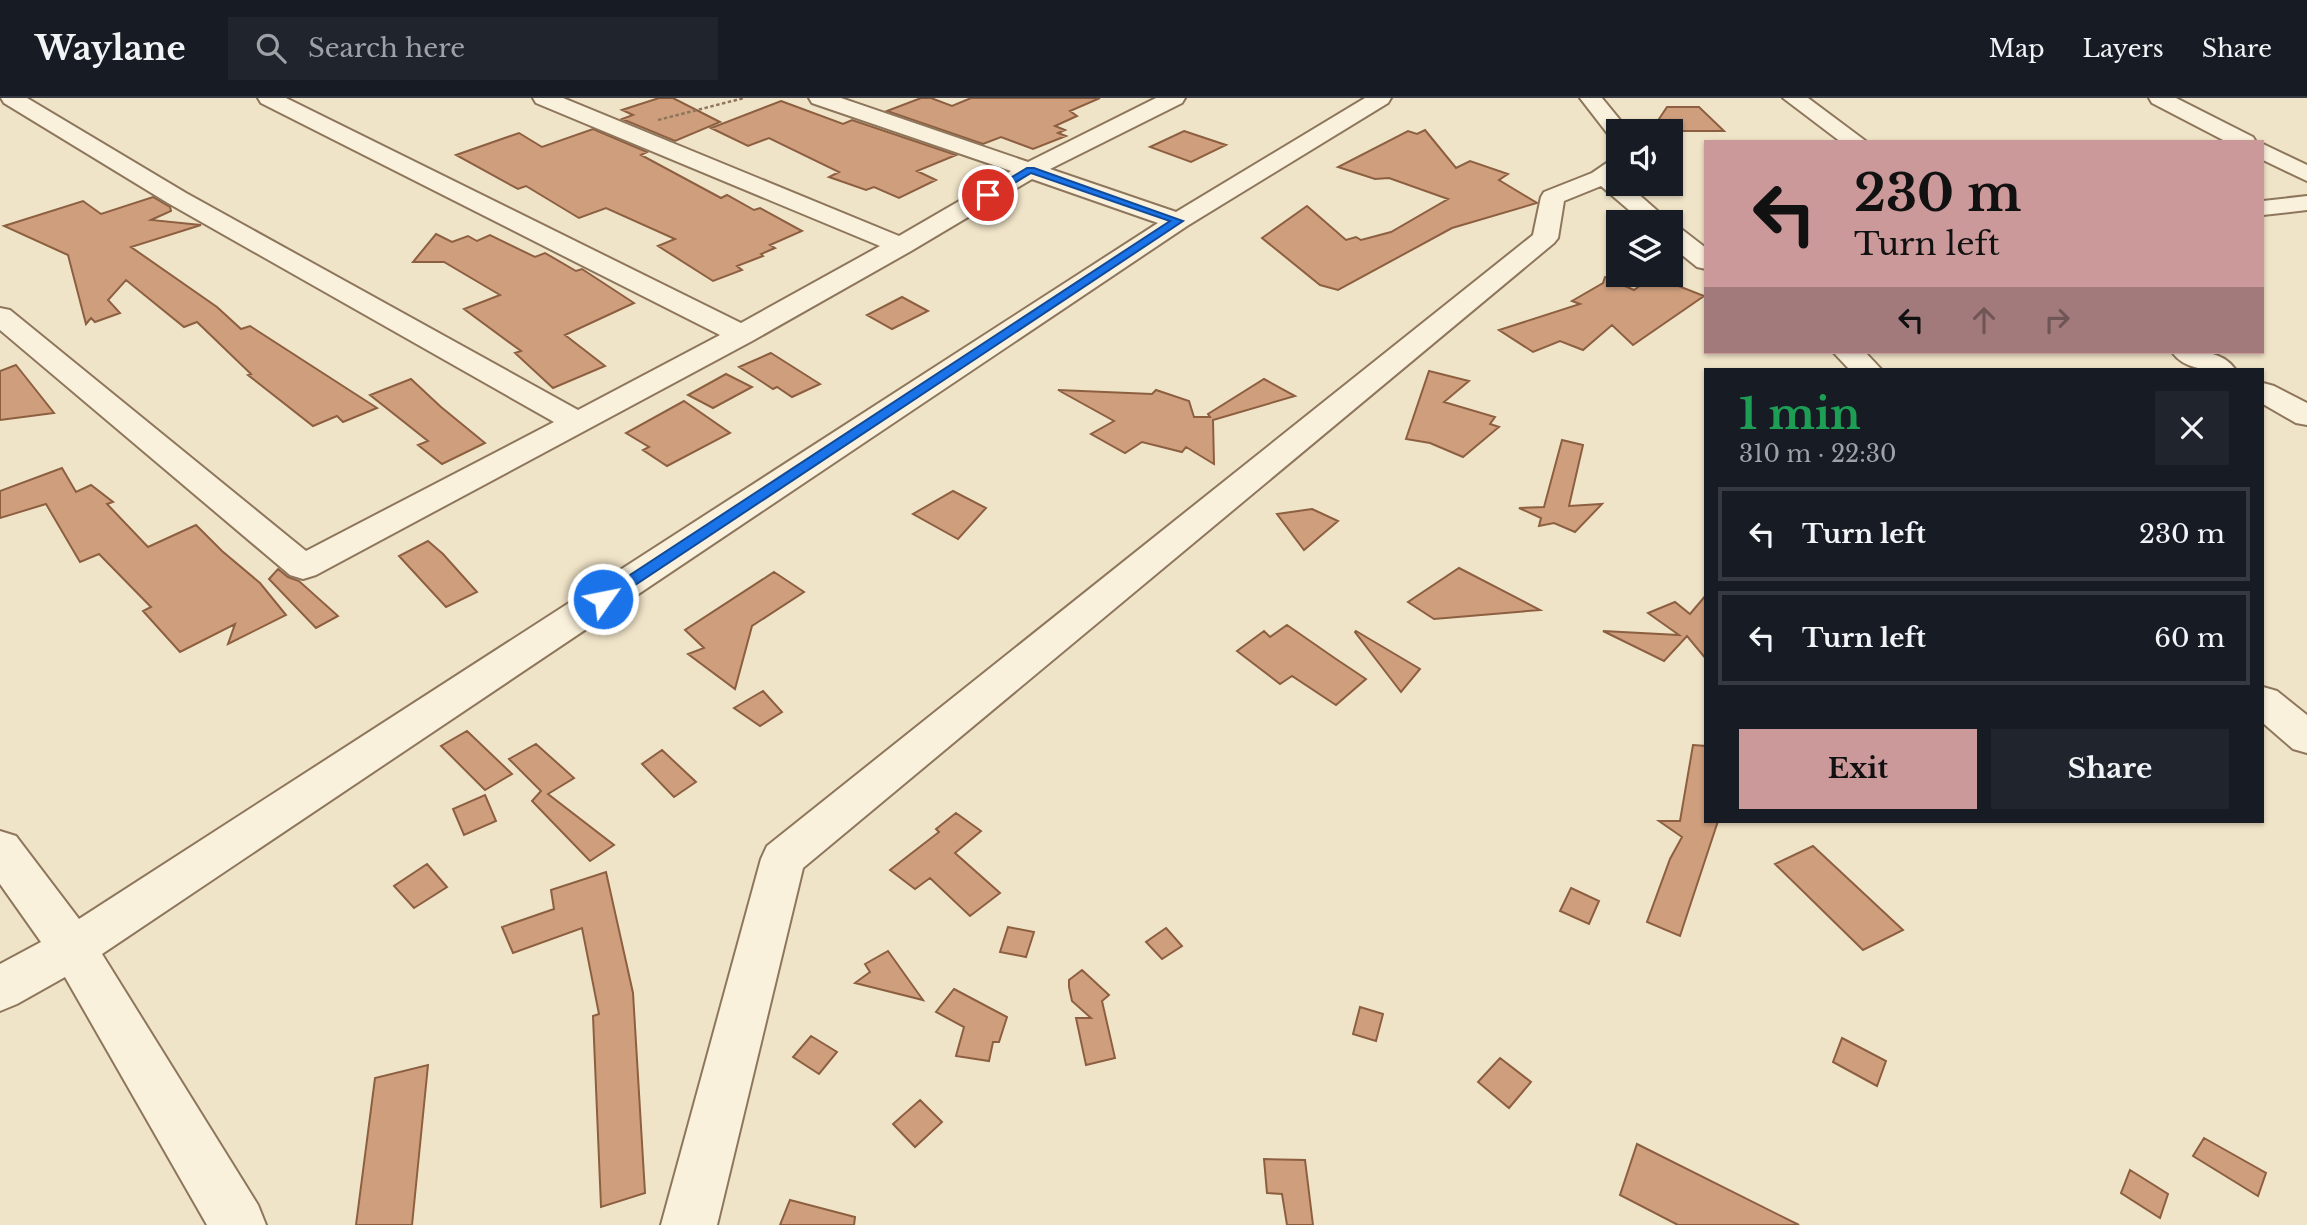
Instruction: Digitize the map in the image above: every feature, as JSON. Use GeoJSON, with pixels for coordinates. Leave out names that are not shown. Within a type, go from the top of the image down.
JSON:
{"type":"FeatureCollection","features":[{"type":"Feature","properties":{"kind":"street"},"geometry":{"type":"LineString","coordinates":[[12,98],[177,198],[578,423]]}},
{"type":"Feature","properties":{"kind":"street"},"geometry":{"type":"LineString","coordinates":[[269,98],[742,335]]}},
{"type":"Feature","properties":{"kind":"street"},"geometry":{"type":"LineString","coordinates":[[544,98],[902,246]]}},
{"type":"Feature","properties":{"kind":"street"},"geometry":{"type":"LineString","coordinates":[[820,98],[1178,221]]}},
{"type":"Feature","properties":{"kind":"street"},"geometry":{"type":"LineString","coordinates":[[0,989],[74,948],[1178,221],[1380,98]]}},
{"type":"Feature","properties":{"kind":"street"},"geometry":{"type":"LineString","coordinates":[[1591,98],[1608,119]]}},
{"type":"Feature","properties":{"kind":"street"},"geometry":{"type":"LineString","coordinates":[[1794,98],[1853,140]]}},
{"type":"Feature","properties":{"kind":"street"},"geometry":{"type":"LineString","coordinates":[[2160,98],[2241,140]]}},
{"type":"Feature","properties":{"kind":"street"},"geometry":{"type":"LineString","coordinates":[[0,316],[303,567],[742,335],[902,246],[1148,103]]}},
{"type":"Feature","properties":{"kind":"street"},"geometry":{"type":"LineString","coordinates":[[2264,144],[2296,141]]}},
{"type":"Feature","properties":{"kind":"street"},"geometry":{"type":"LineString","coordinates":[[2264,152],[2307,174]]}},
{"type":"Feature","properties":{"kind":"street"},"geometry":{"type":"LineString","coordinates":[[689,1225],[783,859],[1545,238],[1553,197],[1606,174]]}},
{"type":"Feature","properties":{"kind":"street"},"geometry":{"type":"LineString","coordinates":[[1626,196],[1643,210]]}},
{"type":"Feature","properties":{"kind":"street"},"geometry":{"type":"LineString","coordinates":[[2264,208],[2307,203]]}},
{"type":"Feature","properties":{"kind":"street"},"geometry":{"type":"LineString","coordinates":[[1683,243],[1704,259]]}},
{"type":"Feature","properties":{"kind":"street"},"geometry":{"type":"LineString","coordinates":[[1850,354],[1865,368]]}},
{"type":"Feature","properties":{"kind":"street"},"geometry":{"type":"LineString","coordinates":[[2191,354],[2218,368]]}},
{"type":"Feature","properties":{"kind":"street"},"geometry":{"type":"LineString","coordinates":[[2264,393],[2307,416]]}},
{"type":"Feature","properties":{"kind":"street"},"geometry":{"type":"LineString","coordinates":[[2264,702],[2307,738]]}},
{"type":"Feature","properties":{"kind":"street"},"geometry":{"type":"LineString","coordinates":[[0,849],[74,948],[238,1225]]}},
{"type":"Feature","properties":{"kind":"path"},"geometry":{"type":"LineString","coordinates":[[620,130],[744,98]]}},
{"type":"Feature","properties":{"kind":"building"},"geometry":{"type":"Polygon","coordinates":[[[659,98],[673,98],[720,122],[675,141],[622,119],[633,115],[622,110],[659,98]]]}},
{"type":"Feature","properties":{"kind":"building"},"geometry":{"type":"Polygon","coordinates":[[[921,98],[931,98],[952,106],[971,98],[1100,98],[1070,111],[1077,116],[1055,126],[1065,130],[1058,133],[1066,136],[1033,149],[1001,137],[983,144],[887,111],[921,98]]]}},
{"type":"Feature","properties":{"kind":"building"},"geometry":{"type":"Polygon","coordinates":[[[781,101],[843,124],[852,120],[956,155],[917,171],[936,180],[899,198],[874,187],[866,190],[829,177],[839,172],[769,138],[748,146],[711,128],[781,101]]]}},
{"type":"Feature","properties":{"kind":"building"},"geometry":{"type":"Polygon","coordinates":[[[1667,107],[1699,107],[1724,131],[1683,131],[1683,119],[1659,119],[1667,107]]]}},
{"type":"Feature","properties":{"kind":"building"},"geometry":{"type":"Polygon","coordinates":[[[593,129],[647,152],[641,155],[721,198],[727,195],[754,210],[760,208],[802,231],[770,245],[775,248],[761,254],[763,256],[737,266],[742,270],[713,281],[658,246],[675,239],[606,208],[579,218],[526,186],[518,189],[456,155],[519,133],[542,147],[593,129]]]}},
{"type":"Feature","properties":{"kind":"building"},"geometry":{"type":"Polygon","coordinates":[[[1425,130],[1456,168],[1470,161],[1508,174],[1499,180],[1537,203],[1452,228],[1338,290],[1320,285],[1262,238],[1307,206],[1346,240],[1356,237],[1361,240],[1391,232],[1448,199],[1389,178],[1375,179],[1338,167],[1408,131],[1417,134],[1425,130]]]}},
{"type":"Feature","properties":{"kind":"building"},"geometry":{"type":"Polygon","coordinates":[[[1184,131],[1226,145],[1191,162],[1150,147],[1184,131]]]}},
{"type":"Feature","properties":{"kind":"building"},"geometry":{"type":"Polygon","coordinates":[[[153,197],[170,207],[171,211],[151,220],[201,225],[131,247],[217,307],[241,329],[250,326],[377,408],[343,422],[337,416],[313,426],[248,375],[251,374],[197,322],[184,327],[126,280],[108,300],[120,313],[95,322],[91,318],[86,324],[68,255],[4,226],[83,201],[101,214],[153,197]]]}},
{"type":"Feature","properties":{"kind":"building"},"geometry":{"type":"Polygon","coordinates":[[[436,234],[452,242],[468,236],[477,241],[490,235],[535,257],[545,253],[576,271],[582,269],[634,303],[565,335],[605,366],[553,388],[515,353],[521,351],[464,309],[500,295],[444,262],[413,262],[436,234]]]}},
{"type":"Feature","properties":{"kind":"building"},"geometry":{"type":"Polygon","coordinates":[[[1605,277],[1606,287],[1627,287],[1634,290],[1638,287],[1681,287],[1704,296],[1633,345],[1612,325],[1583,350],[1560,341],[1533,352],[1499,330],[1580,304],[1572,301],[1603,283],[1605,277]]]}},
{"type":"Feature","properties":{"kind":"building"},"geometry":{"type":"Polygon","coordinates":[[[902,297],[928,311],[892,329],[867,315],[902,297]]]}},
{"type":"Feature","properties":{"kind":"building"},"geometry":{"type":"Polygon","coordinates":[[[771,353],[820,384],[792,397],[777,387],[773,389],[739,367],[771,353]]]}},
{"type":"Feature","properties":{"kind":"building"},"geometry":{"type":"Polygon","coordinates":[[[16,365],[54,413],[0,420],[0,371],[16,365]]]}},
{"type":"Feature","properties":{"kind":"building"},"geometry":{"type":"Polygon","coordinates":[[[1429,371],[1469,381],[1444,402],[1495,417],[1490,424],[1499,427],[1463,457],[1430,443],[1406,439],[1429,371]]]}},
{"type":"Feature","properties":{"kind":"building"},"geometry":{"type":"Polygon","coordinates":[[[726,374],[752,387],[713,408],[688,395],[726,374]]]}},
{"type":"Feature","properties":{"kind":"building"},"geometry":{"type":"Polygon","coordinates":[[[411,379],[485,443],[442,464],[418,445],[428,441],[370,395],[411,379]]]}},
{"type":"Feature","properties":{"kind":"building"},"geometry":{"type":"Polygon","coordinates":[[[1264,379],[1295,396],[1213,420],[1214,464],[1186,447],[1182,452],[1142,442],[1125,453],[1091,434],[1114,421],[1058,390],[1152,394],[1156,390],[1189,401],[1194,417],[1210,417],[1208,414],[1264,379]]]}},
{"type":"Feature","properties":{"kind":"building"},"geometry":{"type":"Polygon","coordinates":[[[684,401],[730,433],[667,466],[643,450],[649,447],[626,433],[684,401]]]}},
{"type":"Feature","properties":{"kind":"building"},"geometry":{"type":"Polygon","coordinates":[[[1562,440],[1583,445],[1569,506],[1602,504],[1575,532],[1554,523],[1539,526],[1541,518],[1519,508],[1544,507],[1562,440]]]}},
{"type":"Feature","properties":{"kind":"building"},"geometry":{"type":"Polygon","coordinates":[[[62,468],[76,492],[91,485],[113,502],[107,504],[148,547],[196,525],[260,583],[286,615],[228,644],[235,624],[180,652],[143,611],[151,607],[99,554],[80,562],[46,504],[0,518],[0,491],[62,468]]]}},
{"type":"Feature","properties":{"kind":"building"},"geometry":{"type":"Polygon","coordinates":[[[953,491],[986,508],[958,539],[913,514],[953,491]]]}},
{"type":"Feature","properties":{"kind":"building"},"geometry":{"type":"Polygon","coordinates":[[[1312,509],[1338,521],[1304,550],[1277,514],[1312,509]]]}},
{"type":"Feature","properties":{"kind":"building"},"geometry":{"type":"Polygon","coordinates":[[[428,541],[477,592],[446,607],[399,556],[428,541]]]}},
{"type":"Feature","properties":{"kind":"building"},"geometry":{"type":"Polygon","coordinates":[[[1459,568],[1540,610],[1434,619],[1408,602],[1459,568]]]}},
{"type":"Feature","properties":{"kind":"building"},"geometry":{"type":"Polygon","coordinates":[[[278,569],[299,581],[338,616],[316,628],[269,579],[278,569]]]}},
{"type":"Feature","properties":{"kind":"building"},"geometry":{"type":"Polygon","coordinates":[[[774,572],[804,592],[752,626],[735,689],[688,654],[704,648],[685,630],[774,572]]]}},
{"type":"Feature","properties":{"kind":"building"},"geometry":{"type":"Polygon","coordinates":[[[1704,597],[1704,657],[1687,636],[1664,661],[1603,631],[1679,635],[1648,613],[1675,602],[1690,614],[1704,597]]]}},
{"type":"Feature","properties":{"kind":"building"},"geometry":{"type":"Polygon","coordinates":[[[1287,625],[1366,679],[1336,705],[1292,676],[1280,684],[1237,651],[1264,631],[1270,637],[1287,625]]]}},
{"type":"Feature","properties":{"kind":"building"},"geometry":{"type":"Polygon","coordinates":[[[1355,632],[1420,669],[1401,692],[1355,632]]]}},
{"type":"Feature","properties":{"kind":"building"},"geometry":{"type":"Polygon","coordinates":[[[763,691],[782,712],[760,726],[734,708],[763,691]]]}},
{"type":"Feature","properties":{"kind":"building"},"geometry":{"type":"Polygon","coordinates":[[[467,731],[512,774],[485,790],[441,746],[467,731]]]}},
{"type":"Feature","properties":{"kind":"building"},"geometry":{"type":"Polygon","coordinates":[[[536,744],[574,778],[548,794],[614,845],[590,861],[532,801],[541,791],[509,759],[536,744]]]}},
{"type":"Feature","properties":{"kind":"building"},"geometry":{"type":"Polygon","coordinates":[[[1693,745],[1704,746],[1704,823],[1717,823],[1680,936],[1647,922],[1670,859],[1682,837],[1659,821],[1680,821],[1693,745]]]}},
{"type":"Feature","properties":{"kind":"building"},"geometry":{"type":"Polygon","coordinates":[[[662,750],[696,782],[674,797],[642,764],[662,750]]]}},
{"type":"Feature","properties":{"kind":"building"},"geometry":{"type":"Polygon","coordinates":[[[485,795],[496,821],[464,835],[453,809],[485,795]]]}},
{"type":"Feature","properties":{"kind":"building"},"geometry":{"type":"Polygon","coordinates":[[[956,813],[981,831],[955,853],[1000,893],[970,916],[930,878],[915,889],[890,870],[939,832],[936,829],[956,813]]]}},
{"type":"Feature","properties":{"kind":"building"},"geometry":{"type":"Polygon","coordinates":[[[1813,846],[1903,930],[1863,950],[1775,864],[1813,846]]]}},
{"type":"Feature","properties":{"kind":"building"},"geometry":{"type":"Polygon","coordinates":[[[427,864],[447,887],[414,908],[394,886],[427,864]]]}},
{"type":"Feature","properties":{"kind":"building"},"geometry":{"type":"Polygon","coordinates":[[[606,872],[633,993],[645,1193],[601,1207],[593,1016],[599,1014],[582,928],[513,953],[502,927],[554,909],[551,890],[606,872]]]}},
{"type":"Feature","properties":{"kind":"building"},"geometry":{"type":"Polygon","coordinates":[[[1571,888],[1599,901],[1589,924],[1560,911],[1571,888]]]}},
{"type":"Feature","properties":{"kind":"building"},"geometry":{"type":"Polygon","coordinates":[[[1008,927],[1034,932],[1026,957],[1000,952],[1008,927]]]}},
{"type":"Feature","properties":{"kind":"building"},"geometry":{"type":"Polygon","coordinates":[[[1166,928],[1182,946],[1162,959],[1146,942],[1166,928]]]}},
{"type":"Feature","properties":{"kind":"building"},"geometry":{"type":"Polygon","coordinates":[[[888,951],[923,1000],[855,983],[870,972],[865,964],[888,951]]]}},
{"type":"Feature","properties":{"kind":"building"},"geometry":{"type":"Polygon","coordinates":[[[1082,970],[1109,995],[1102,1001],[1115,1058],[1086,1065],[1076,1018],[1091,1018],[1072,1001],[1069,987],[1069,980],[1082,970]]]}},
{"type":"Feature","properties":{"kind":"building"},"geometry":{"type":"Polygon","coordinates":[[[954,989],[1007,1017],[999,1042],[993,1042],[989,1061],[956,1056],[964,1027],[936,1012],[954,989]]]}},
{"type":"Feature","properties":{"kind":"building"},"geometry":{"type":"Polygon","coordinates":[[[1360,1007],[1383,1014],[1376,1041],[1353,1034],[1360,1007]]]}},
{"type":"Feature","properties":{"kind":"building"},"geometry":{"type":"Polygon","coordinates":[[[811,1036],[837,1052],[819,1074],[793,1057],[811,1036]]]}},
{"type":"Feature","properties":{"kind":"building"},"geometry":{"type":"Polygon","coordinates":[[[1842,1038],[1886,1061],[1877,1086],[1833,1062],[1842,1038]]]}},
{"type":"Feature","properties":{"kind":"building"},"geometry":{"type":"Polygon","coordinates":[[[1500,1058],[1531,1082],[1509,1108],[1478,1082],[1500,1058]]]}},
{"type":"Feature","properties":{"kind":"building"},"geometry":{"type":"Polygon","coordinates":[[[428,1065],[412,1225],[356,1225],[375,1078],[428,1065]]]}},
{"type":"Feature","properties":{"kind":"building"},"geometry":{"type":"Polygon","coordinates":[[[920,1100],[942,1122],[915,1147],[893,1124],[920,1100]]]}},
{"type":"Feature","properties":{"kind":"building"},"geometry":{"type":"Polygon","coordinates":[[[2204,1138],[2266,1173],[2258,1196],[2193,1156],[2204,1138]]]}},
{"type":"Feature","properties":{"kind":"building"},"geometry":{"type":"Polygon","coordinates":[[[1637,1144],[1799,1225],[1678,1225],[1620,1195],[1637,1144]]]}},
{"type":"Feature","properties":{"kind":"building"},"geometry":{"type":"Polygon","coordinates":[[[1264,1159],[1305,1160],[1313,1225],[1287,1225],[1282,1194],[1267,1193],[1264,1159]]]}},
{"type":"Feature","properties":{"kind":"building"},"geometry":{"type":"Polygon","coordinates":[[[2130,1170],[2168,1194],[2160,1218],[2121,1193],[2130,1170]]]}},
{"type":"Feature","properties":{"kind":"building"},"geometry":{"type":"Polygon","coordinates":[[[790,1200],[855,1217],[854,1225],[780,1225],[790,1200]]]}},
{"type":"Feature","properties":{"kind":"route"},"geometry":{"type":"LineString","coordinates":[[603,599],[1178,221],[1030,170],[988,195]]}}]}
